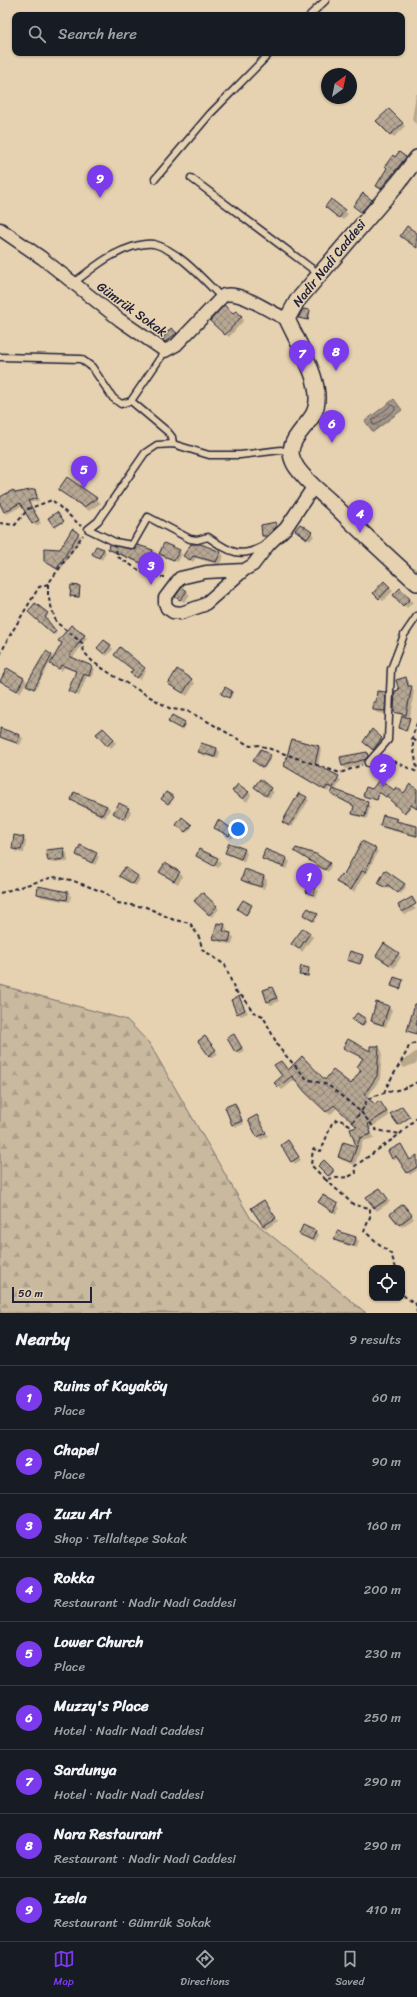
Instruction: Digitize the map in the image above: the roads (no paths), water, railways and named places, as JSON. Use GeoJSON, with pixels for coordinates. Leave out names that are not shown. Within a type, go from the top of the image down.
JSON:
{"type":"FeatureCollection","features":[{"type":"Feature","properties":{"kind":"street","name":"Nadir Nadi Caddesi"},"geometry":{"type":"LineString","coordinates":[[291,453],[297,437],[316,409],[318,395],[308,364],[287,319],[297,301],[398,183],[417,158]]}},
{"type":"Feature","properties":{"kind":"street","name":"Gümrük Sokak"},"geometry":{"type":"LineString","coordinates":[[0,229],[42,258],[120,320],[165,351],[176,345],[222,297]]}},
{"type":"Feature","properties":{"kind":"street"},"geometry":{"type":"LineString","coordinates":[[222,297],[230,294],[242,296],[272,314],[287,319]]}},
{"type":"Feature","properties":{"kind":"street"},"geometry":{"type":"LineString","coordinates":[[291,453],[296,467],[314,486],[417,584]]}},
{"type":"Feature","properties":{"kind":"street"},"geometry":{"type":"LineString","coordinates":[[244,570],[206,572],[180,578],[165,598],[167,608],[181,613],[204,605],[244,570],[254,565],[269,544],[286,528],[314,486]]}},
{"type":"Feature","properties":{"kind":"lane"},"geometry":{"type":"LineString","coordinates":[[313,12],[326,0]]}},
{"type":"Feature","properties":{"kind":"lane"},"geometry":{"type":"LineString","coordinates":[[155,179],[210,114],[267,56]]}},
{"type":"Feature","properties":{"kind":"lane"},"geometry":{"type":"LineString","coordinates":[[191,178],[320,274]]}},
{"type":"Feature","properties":{"kind":"lane"},"geometry":{"type":"LineString","coordinates":[[73,283],[112,255],[128,248],[153,244],[166,249],[184,262],[222,297]]}},
{"type":"Feature","properties":{"kind":"lane"},"geometry":{"type":"LineString","coordinates":[[0,357],[81,359],[92,367],[113,398],[121,404],[131,401],[165,351]]}},
{"type":"Feature","properties":{"kind":"lane"},"geometry":{"type":"LineString","coordinates":[[131,401],[168,432],[172,437],[173,444]]}},
{"type":"Feature","properties":{"kind":"lane"},"geometry":{"type":"LineString","coordinates":[[269,544],[248,554],[229,551],[208,537],[197,540],[190,538],[148,517],[132,545],[115,542],[88,529],[98,521],[145,453],[157,445],[173,444],[209,455],[240,455],[281,450],[291,453]]}},
{"type":"Feature","properties":{"kind":"lane"},"geometry":{"type":"LineString","coordinates":[[368,764],[388,740],[391,669],[404,635],[417,616]]}},
{"type":"Feature","properties":{"kind":"water"},"geometry":{"type":"Polygon","coordinates":[[[394,399],[402,410],[373,432],[365,421],[394,399]]]}},
{"type":"Feature","properties":{"kind":"place","name":"Izela"},"geometry":{"type":"Point","coordinates":[100,198]}},
{"type":"Feature","properties":{"kind":"place","name":"Nara Restaurant"},"geometry":{"type":"Point","coordinates":[336,371]}},
{"type":"Feature","properties":{"kind":"place","name":"Sardunya"},"geometry":{"type":"Point","coordinates":[302,373]}},
{"type":"Feature","properties":{"kind":"place","name":"Muzzy's Place"},"geometry":{"type":"Point","coordinates":[332,443]}},
{"type":"Feature","properties":{"kind":"place","name":"Lower Church"},"geometry":{"type":"Point","coordinates":[84,489]}},
{"type":"Feature","properties":{"kind":"place","name":"Rokka"},"geometry":{"type":"Point","coordinates":[360,533]}},
{"type":"Feature","properties":{"kind":"place","name":"Zuzu Art"},"geometry":{"type":"Point","coordinates":[151,585]}},
{"type":"Feature","properties":{"kind":"place","name":"Chapel"},"geometry":{"type":"Point","coordinates":[383,787]}},
{"type":"Feature","properties":{"kind":"place","name":"Ruins of Kayaköy"},"geometry":{"type":"Point","coordinates":[309,896]}}]}
